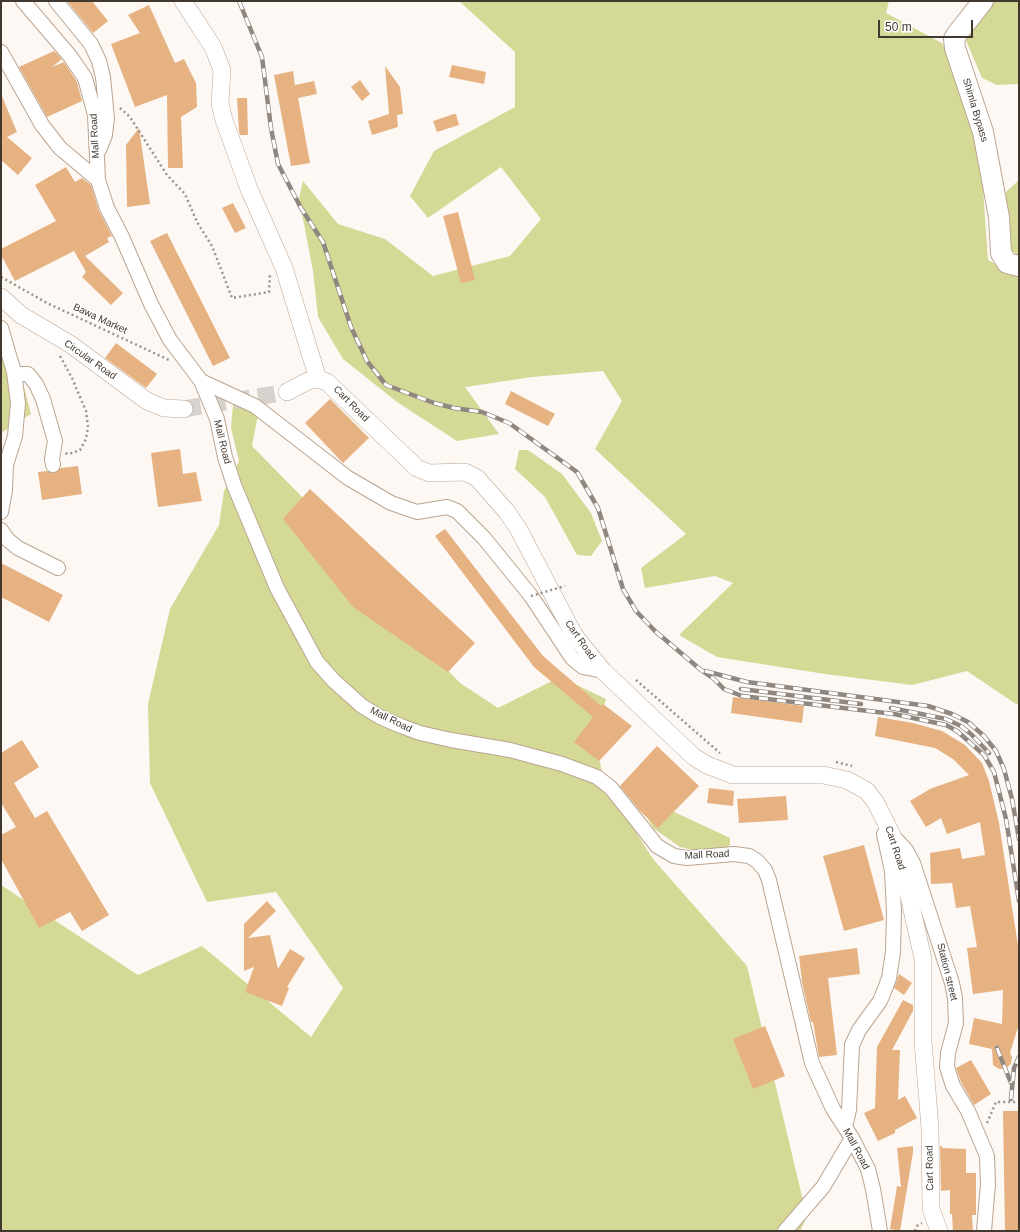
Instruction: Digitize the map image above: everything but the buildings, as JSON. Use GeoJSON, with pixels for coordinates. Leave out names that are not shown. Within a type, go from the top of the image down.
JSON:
{"type":"FeatureCollection","features":[{"type":"Feature","properties":{"kind":"highway","name":"Shimla Bypass"},"geometry":{"type":"LineString","coordinates":[[983,1],[954,39],[955,48],[983,132],[999,217],[1001,253],[1007,263],[1019,266]]}},
{"type":"Feature","properties":{"kind":"main road"},"geometry":{"type":"LineString","coordinates":[[183,1],[214,47],[222,70],[220,103],[224,120],[251,195],[284,268],[318,380],[303,382],[287,392]]}},
{"type":"Feature","properties":{"kind":"main road","name":"Circular Road"},"geometry":{"type":"LineString","coordinates":[[1,298],[21,316],[70,344],[147,401],[164,408],[184,410]]}},
{"type":"Feature","properties":{"kind":"main road","name":"Cart Road"},"geometry":{"type":"LineString","coordinates":[[318,380],[330,384],[417,468],[429,473],[466,472],[483,483],[519,530],[571,630],[603,671],[694,757],[707,765],[728,774],[742,776],[823,775],[839,778],[854,783],[867,791],[876,803],[892,835],[905,878],[923,959],[924,1048],[930,1128],[930,1209],[939,1231]]}},
{"type":"Feature","properties":{"kind":"street","name":"Mall Road"},"geometry":{"type":"LineString","coordinates":[[23,1],[70,56],[86,78],[95,115],[98,180],[107,208],[122,237],[151,304],[170,340],[198,377],[217,419],[225,457],[234,485],[277,588],[317,662],[334,681],[362,706],[380,717],[413,731],[479,746],[510,750],[562,764],[597,777],[610,788],[656,846],[674,856],[687,858],[734,854],[749,856],[757,860],[765,870],[769,880],[812,1063],[823,1091],[848,1132],[871,1177],[880,1231]]}},
{"type":"Feature","properties":{"kind":"street"},"geometry":{"type":"LineString","coordinates":[[56,1],[91,44],[99,61],[103,76],[106,118],[105,135],[96,156]]}},
{"type":"Feature","properties":{"kind":"street"},"geometry":{"type":"LineString","coordinates":[[1,52],[26,98],[47,131],[60,148],[98,180]]}},
{"type":"Feature","properties":{"kind":"street"},"geometry":{"type":"LineString","coordinates":[[1,328],[15,378],[18,403],[15,436],[4,466],[6,483],[1,512]]}},
{"type":"Feature","properties":{"kind":"street"},"geometry":{"type":"LineString","coordinates":[[15,378],[20,374],[28,374],[36,384],[43,399],[54,441],[52,458],[53,465]]}},
{"type":"Feature","properties":{"kind":"street"},"geometry":{"type":"LineString","coordinates":[[198,377],[255,406],[348,478],[391,503],[417,512],[447,507],[457,511],[484,538],[531,596],[578,665],[587,669],[603,671]]}},
{"type":"Feature","properties":{"kind":"street"},"geometry":{"type":"LineString","coordinates":[[1,530],[8,540],[18,548],[58,568]]}},
{"type":"Feature","properties":{"kind":"street"},"geometry":{"type":"LineString","coordinates":[[785,1231],[823,1188],[848,1132],[852,1045],[859,1030],[880,1001],[889,978],[893,952],[894,912],[891,864],[880,820],[867,791]]}},
{"type":"Feature","properties":{"kind":"street","name":"Station street"},"geometry":{"type":"LineString","coordinates":[[892,835],[906,850],[912,863],[952,983],[955,998],[956,1023],[948,1053],[947,1067],[954,1086],[978,1134],[987,1156],[988,1184],[984,1231]]}},
{"type":"Feature","properties":{"kind":"path"},"geometry":{"type":"LineString","coordinates":[[105,95],[130,117],[167,175],[185,194],[197,222],[212,246],[232,298],[269,292],[270,267]]}},
{"type":"Feature","properties":{"kind":"path","name":"Bawa Market"},"geometry":{"type":"LineString","coordinates":[[1,277],[47,303],[198,377]]}},
{"type":"Feature","properties":{"kind":"path"},"geometry":{"type":"LineString","coordinates":[[54,441],[60,452],[69,454],[80,450],[86,439],[88,427],[86,411],[72,378],[56,350]]}},
{"type":"Feature","properties":{"kind":"path"},"geometry":{"type":"LineString","coordinates":[[531,596],[565,586],[567,593]]}},
{"type":"Feature","properties":{"kind":"path"},"geometry":{"type":"LineString","coordinates":[[634,679],[685,725],[724,756]]}},
{"type":"Feature","properties":{"kind":"path"},"geometry":{"type":"LineString","coordinates":[[834,761],[849,764],[854,767]]}},
{"type":"Feature","properties":{"kind":"path"},"geometry":{"type":"LineString","coordinates":[[978,1134],[987,1122],[996,1102],[1019,1102]]}},
{"type":"Feature","properties":{"kind":"green space"},"geometry":{"type":"Polygon","coordinates":[[[459,1],[889,1],[886,13],[942,43],[978,118],[988,260],[1016,275],[1019,274],[1019,703],[1016,704],[967,671],[912,685],[825,674],[717,657],[679,635],[733,583],[715,576],[645,588],[641,568],[686,534],[595,449],[622,401],[603,371],[532,377],[465,387],[499,434],[457,441],[397,402],[343,359],[318,317],[313,271],[299,198],[303,181],[338,224],[385,239],[433,276],[510,256],[541,219],[501,167],[428,218],[410,196],[434,151],[515,107],[515,52],[459,1]]]}},
{"type":"Feature","properties":{"kind":"green space"},"geometry":{"type":"Polygon","coordinates":[[[975,1],[1019,1],[1019,84],[997,85],[982,78],[965,38],[975,1]]]}},
{"type":"Feature","properties":{"kind":"green space"},"geometry":{"type":"Polygon","coordinates":[[[1019,180],[1018,255],[1007,248],[1002,229],[1006,192],[1019,180]]]}},
{"type":"Feature","properties":{"kind":"green space"},"geometry":{"type":"Polygon","coordinates":[[[1,323],[9,330],[31,414],[1,433],[1,323]]]}},
{"type":"Feature","properties":{"kind":"green space"},"geometry":{"type":"Polygon","coordinates":[[[233,404],[258,415],[252,446],[310,505],[394,614],[460,683],[498,708],[560,677],[606,699],[595,739],[604,782],[653,859],[747,966],[807,1217],[800,1231],[1,1231],[1,885],[138,975],[202,946],[311,1037],[343,988],[276,892],[207,902],[150,783],[148,704],[170,609],[219,525],[224,491],[239,461],[231,428],[233,404]]]}},
{"type":"Feature","properties":{"kind":"green space"},"geometry":{"type":"Polygon","coordinates":[[[519,450],[528,450],[562,474],[591,513],[602,541],[591,556],[577,555],[545,497],[515,469],[519,450]]]}},
{"type":"Feature","properties":{"kind":"green space"},"geometry":{"type":"Polygon","coordinates":[[[638,801],[670,810],[730,838],[730,845],[719,856],[680,847],[653,828],[638,801]]]}},
{"type":"Feature","properties":{"kind":"tunnel"},"geometry":{"type":"LineString","coordinates":[[184,409],[287,392]]}},
{"type":"Feature","properties":{"kind":"railway"},"geometry":{"type":"LineString","coordinates":[[239,1],[262,57],[271,128],[278,164],[301,208],[323,242],[351,327],[367,361],[386,385],[434,403],[454,408],[482,412],[509,423],[577,472],[598,508],[623,589],[636,611],[655,631],[701,670],[714,679],[724,689],[742,696],[894,714],[946,725],[957,731],[984,755],[994,772],[1006,819],[1019,901]]}},
{"type":"Feature","properties":{"kind":"railway"},"geometry":{"type":"LineString","coordinates":[[705,671],[747,682],[928,706],[952,714],[968,722],[984,736],[996,751],[1004,769],[1012,799],[1019,839]]}},
{"type":"Feature","properties":{"kind":"railway"},"geometry":{"type":"LineString","coordinates":[[741,689],[861,704]]}},
{"type":"Feature","properties":{"kind":"railway"},"geometry":{"type":"LineString","coordinates":[[891,708],[946,719],[961,726],[989,753]]}},
{"type":"Feature","properties":{"kind":"railway"},"geometry":{"type":"LineString","coordinates":[[997,1048],[1011,1083]]}},
{"type":"Feature","properties":{"kind":"railway"},"geometry":{"type":"LineString","coordinates":[[1011,1099],[1014,1068],[1019,1057]]}}]}
